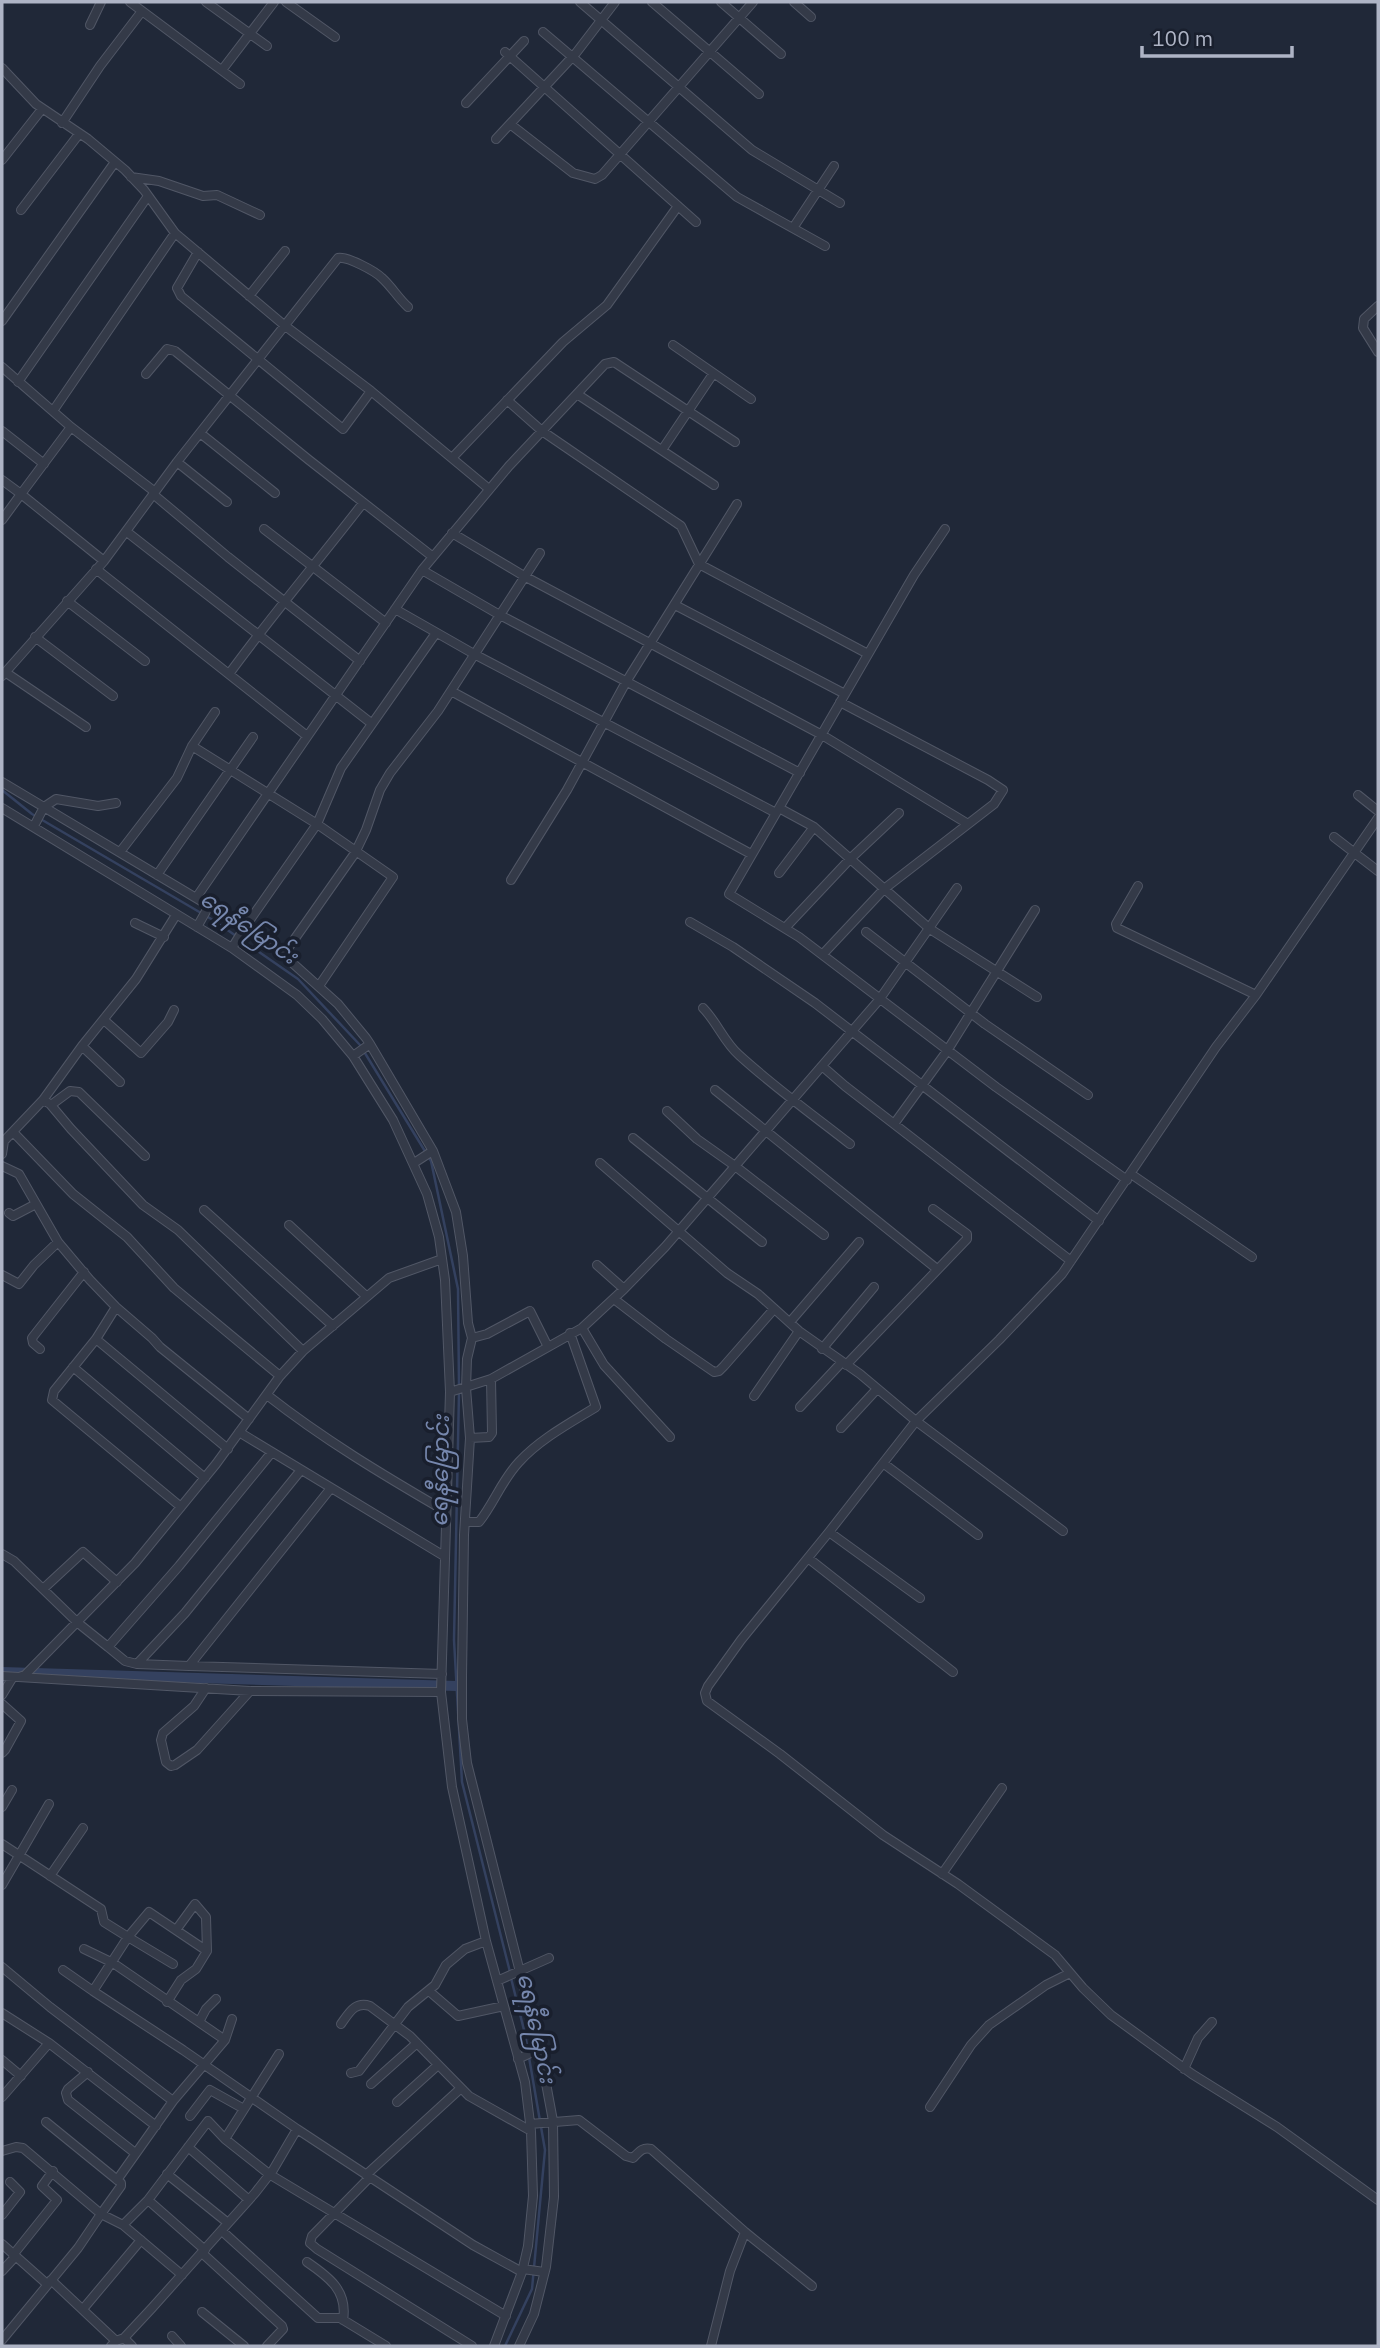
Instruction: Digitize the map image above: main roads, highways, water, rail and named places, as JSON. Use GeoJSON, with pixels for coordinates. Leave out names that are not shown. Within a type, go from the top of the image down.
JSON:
{"type":"FeatureCollection","features":[{"type":"Feature","properties":{"kind":"waterway","name":"ရေနီမြောင်း"},"geometry":{"type":"LineString","coordinates":[[2,790],[32,814],[213,920],[298,979],[360,1045],[431,1161],[458,1289],[459,1386]]}},
{"type":"Feature","properties":{"kind":"waterway","name":"ရေနီမြောင်း"},"geometry":{"type":"LineString","coordinates":[[459,1393],[454,1640],[462,1782],[510,1972]]}},
{"type":"Feature","properties":{"kind":"waterway"},"geometry":{"type":"LineString","coordinates":[[2,1672],[456,1686]]}},
{"type":"Feature","properties":{"kind":"waterway","name":"ရေနီမြောင်း"},"geometry":{"type":"LineString","coordinates":[[505,2346],[532,2289],[545,2150],[525,2034],[511,1978]]}}]}
